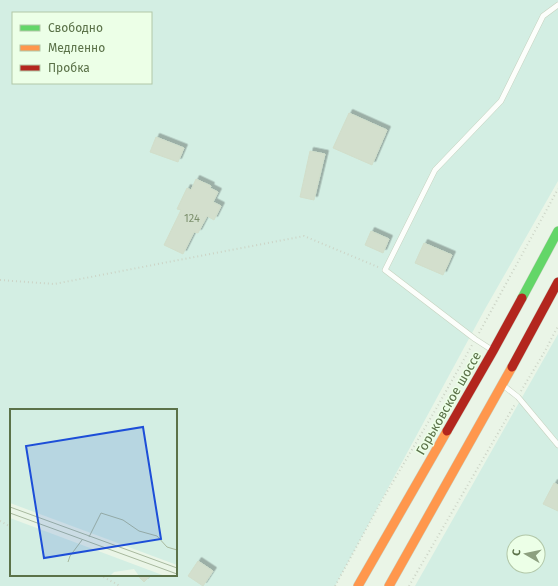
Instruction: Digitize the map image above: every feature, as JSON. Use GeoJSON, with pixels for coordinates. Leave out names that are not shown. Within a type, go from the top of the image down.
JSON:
{"type":"FeatureCollection","features":[{"type":"Feature","properties":{"kind":"main road","name":"Горьковское шоссе"},"geometry":{"type":"LineString","coordinates":[[358,586],[493,351],[558,231]]}},
{"type":"Feature","properties":{"kind":"main road"},"geometry":{"type":"LineString","coordinates":[[389,586],[503,385],[558,282]]}},
{"type":"Feature","properties":{"kind":"lane"},"geometry":{"type":"LineString","coordinates":[[493,351],[385,270],[435,170],[501,101],[543,16],[558,5]]}},
{"type":"Feature","properties":{"kind":"lane"},"geometry":{"type":"LineString","coordinates":[[503,385],[518,397],[558,445]]}},
{"type":"Feature","properties":{"kind":"path"},"geometry":{"type":"LineString","coordinates":[[335,586],[381,502],[436,409],[558,189]]}},
{"type":"Feature","properties":{"kind":"path"},"geometry":{"type":"LineString","coordinates":[[0,280],[54,284],[304,236],[385,270]]}},
{"type":"Feature","properties":{"kind":"path"},"geometry":{"type":"LineString","coordinates":[[409,586],[558,326]]}},
{"type":"Feature","properties":{"kind":"path"},"geometry":{"type":"LineString","coordinates":[[0,521],[10,526]]}},
{"type":"Feature","properties":{"kind":"path"},"geometry":{"type":"LineString","coordinates":[[102,576],[120,586]]}},
{"type":"Feature","properties":{"kind":"green space"},"geometry":{"type":"Polygon","coordinates":[[[0,0],[558,0],[558,181],[485,309],[335,586],[0,586],[0,0]]]}},
{"type":"Feature","properties":{"kind":"green space"},"geometry":{"type":"Polygon","coordinates":[[[558,334],[558,586],[415,586],[558,334]]]}},
{"type":"Feature","properties":{"kind":"building"},"geometry":{"type":"Polygon","coordinates":[[[349,113],[387,130],[372,165],[333,148],[349,113]]]}},
{"type":"Feature","properties":{"kind":"building"},"geometry":{"type":"Polygon","coordinates":[[[156,137],[184,148],[178,162],[150,152],[156,137]]]}},
{"type":"Feature","properties":{"kind":"building"},"geometry":{"type":"Polygon","coordinates":[[[310,151],[325,154],[314,200],[300,197],[310,151]]]}},
{"type":"Feature","properties":{"kind":"building"},"geometry":{"type":"Polygon","coordinates":[[[196,179],[211,186],[210,188],[218,192],[213,202],[221,206],[214,220],[207,216],[198,233],[194,232],[183,254],[164,245],[181,210],[177,209],[187,188],[191,190],[196,179]]]}},
{"type":"Feature","properties":{"kind":"building"},"geometry":{"type":"Polygon","coordinates":[[[371,231],[389,239],[383,253],[365,245],[371,231]]]}},
{"type":"Feature","properties":{"kind":"building"},"geometry":{"type":"Polygon","coordinates":[[[424,243],[452,255],[443,275],[415,263],[424,243]]]}},
{"type":"Feature","properties":{"kind":"building"},"geometry":{"type":"Polygon","coordinates":[[[554,483],[558,485],[558,511],[543,504],[554,483]]]}},
{"type":"Feature","properties":{"kind":"building"},"geometry":{"type":"Polygon","coordinates":[[[198,561],[213,571],[203,586],[188,576],[198,561]]]}},
{"type":"Feature","properties":{"kind":"building"},"geometry":{"type":"Polygon","coordinates":[[[138,576],[150,576],[144,582],[138,576]]]}},
{"type":"Feature","properties":{"kind":"traffic: fast"},"geometry":{"type":"LineString","coordinates":[[522,298],[558,231]]}},
{"type":"Feature","properties":{"kind":"traffic: slow"},"geometry":{"type":"LineString","coordinates":[[389,586],[512,367]]}},
{"type":"Feature","properties":{"kind":"traffic: slow"},"geometry":{"type":"LineString","coordinates":[[358,586],[447,431]]}},
{"type":"Feature","properties":{"kind":"traffic: jam"},"geometry":{"type":"LineString","coordinates":[[512,367],[558,282]]}},
{"type":"Feature","properties":{"kind":"traffic: jam"},"geometry":{"type":"LineString","coordinates":[[447,431],[522,298]]}}]}
